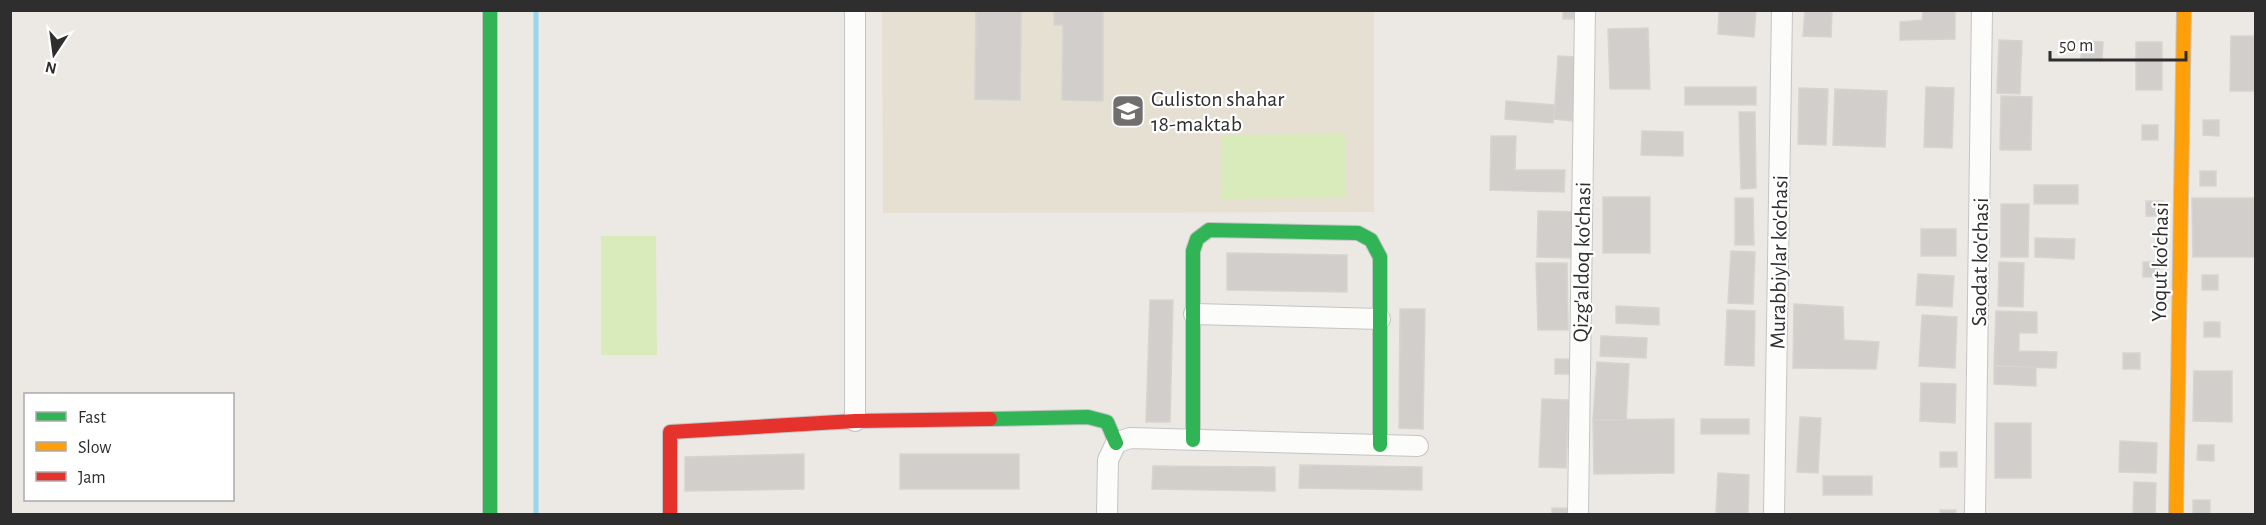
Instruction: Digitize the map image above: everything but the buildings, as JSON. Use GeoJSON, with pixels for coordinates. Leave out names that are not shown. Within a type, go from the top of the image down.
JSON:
{"type":"FeatureCollection","features":[{"type":"Feature","properties":{"kind":"street"},"geometry":{"type":"LineString","coordinates":[[490,10],[490,514]]}},
{"type":"Feature","properties":{"kind":"street"},"geometry":{"type":"LineString","coordinates":[[855,10],[855,421]]}},
{"type":"Feature","properties":{"kind":"street","name":"Qizg'aldoq ko'chasi"},"geometry":{"type":"LineString","coordinates":[[1578,514],[1585,10]]}},
{"type":"Feature","properties":{"kind":"street","name":"Murabbiylar ko'chasi"},"geometry":{"type":"LineString","coordinates":[[1774,514],[1782,10]]}},
{"type":"Feature","properties":{"kind":"street","name":"Saodat ko'chasi"},"geometry":{"type":"LineString","coordinates":[[1975,514],[1982,10]]}},
{"type":"Feature","properties":{"kind":"street","name":"Yoqut ko'chasi"},"geometry":{"type":"LineString","coordinates":[[2176,514],[2184,10]]}},
{"type":"Feature","properties":{"kind":"street"},"geometry":{"type":"LineString","coordinates":[[1193,440],[1193,251],[1197,238],[1209,230],[1358,233],[1371,240],[1380,257],[1380,445]]}},
{"type":"Feature","properties":{"kind":"street"},"geometry":{"type":"LineString","coordinates":[[1194,314],[1380,319]]}},
{"type":"Feature","properties":{"kind":"street"},"geometry":{"type":"LineString","coordinates":[[670,514],[670,432],[855,421],[1088,417],[1107,422],[1116,443]]}},
{"type":"Feature","properties":{"kind":"street"},"geometry":{"type":"LineString","coordinates":[[1107,514],[1108,460],[1116,443],[1130,438],[1418,446]]}},
{"type":"Feature","properties":{"kind":"shaded area","name":"Guliston shahar 18-maktab"},"geometry":{"type":"Polygon","coordinates":[[[882,11],[1374,11],[1374,212],[883,213],[882,11]]]}},
{"type":"Feature","properties":{"kind":"green space"},"geometry":{"type":"Polygon","coordinates":[[[1345,134],[1345,198],[1222,199],[1222,135],[1345,134]]]}},
{"type":"Feature","properties":{"kind":"green space"},"geometry":{"type":"Polygon","coordinates":[[[601,236],[656,236],[657,355],[601,355],[601,236]]]}},
{"type":"Feature","properties":{"kind":"waterway"},"geometry":{"type":"LineString","coordinates":[[536,10],[536,514]]}},
{"type":"Feature","properties":{"kind":"traffic: fast"},"geometry":{"type":"LineString","coordinates":[[490,10],[490,514]]}},
{"type":"Feature","properties":{"kind":"traffic: fast"},"geometry":{"type":"LineString","coordinates":[[1193,440],[1193,251],[1197,239],[1209,230],[1358,233],[1371,240],[1380,257],[1380,445]]}},
{"type":"Feature","properties":{"kind":"traffic: fast"},"geometry":{"type":"LineString","coordinates":[[990,419],[1088,417],[1107,422],[1116,443]]}},
{"type":"Feature","properties":{"kind":"traffic: slow"},"geometry":{"type":"LineString","coordinates":[[2176,514],[2184,10]]}},
{"type":"Feature","properties":{"kind":"traffic: jam"},"geometry":{"type":"LineString","coordinates":[[670,514],[670,432],[855,421],[990,419]]}},
{"type":"Feature","properties":{"kind":"place","name":"Guliston shahar 18-maktab"},"geometry":{"type":"Point","coordinates":[1128,111]}}]}
